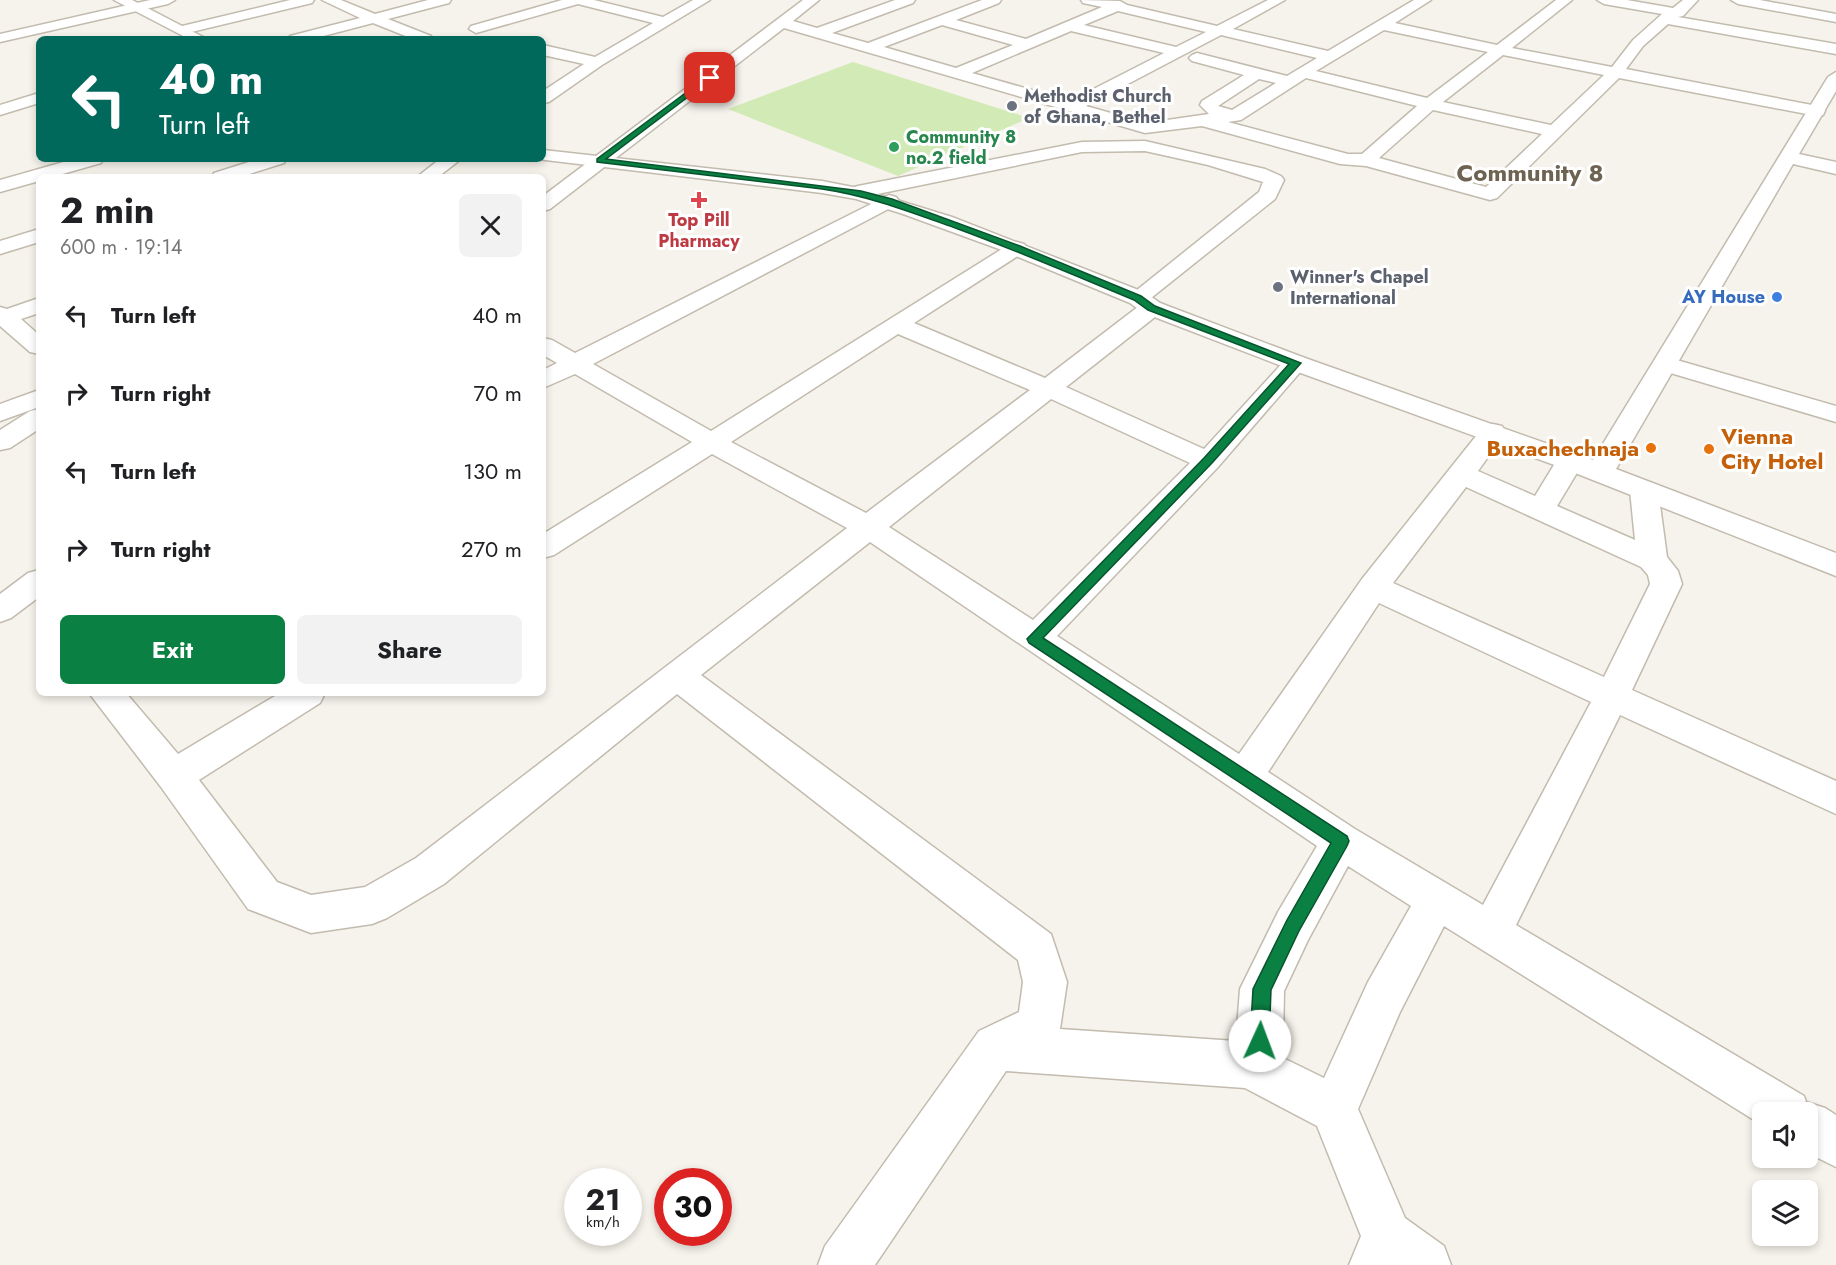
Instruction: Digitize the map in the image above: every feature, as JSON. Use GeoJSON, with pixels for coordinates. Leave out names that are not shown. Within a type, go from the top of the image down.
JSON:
{"type":"FeatureCollection","features":[{"type":"Feature","properties":{"kind":"street"},"geometry":{"type":"LineString","coordinates":[[122,0],[194,36]]}},
{"type":"Feature","properties":{"kind":"street"},"geometry":{"type":"LineString","coordinates":[[0,38],[168,0]]}},
{"type":"Feature","properties":{"kind":"street"},"geometry":{"type":"LineString","coordinates":[[183,30],[307,0]]}},
{"type":"Feature","properties":{"kind":"street"},"geometry":{"type":"LineString","coordinates":[[329,0],[418,36]]}},
{"type":"Feature","properties":{"kind":"street"},"geometry":{"type":"LineString","coordinates":[[306,36],[444,0]]}},
{"type":"Feature","properties":{"kind":"street"},"geometry":{"type":"LineString","coordinates":[[457,34],[577,0],[665,22]]}},
{"type":"Feature","properties":{"kind":"street"},"geometry":{"type":"LineString","coordinates":[[546,96],[597,62],[703,0]]}},
{"type":"Feature","properties":{"kind":"street"},"geometry":{"type":"LineString","coordinates":[[546,203],[812,0]]}},
{"type":"Feature","properties":{"kind":"street"},"geometry":{"type":"LineString","coordinates":[[818,33],[908,0]]}},
{"type":"Feature","properties":{"kind":"street"},"geometry":{"type":"LineString","coordinates":[[869,48],[994,0]]}},
{"type":"Feature","properties":{"kind":"street"},"geometry":{"type":"LineString","coordinates":[[1088,0],[1330,56]]}},
{"type":"Feature","properties":{"kind":"street"},"geometry":{"type":"LineString","coordinates":[[956,74],[1131,0]]}},
{"type":"Feature","properties":{"kind":"street"},"geometry":{"type":"LineString","coordinates":[[1367,160],[1382,144],[1430,104],[1514,37],[1565,0]]}},
{"type":"Feature","properties":{"kind":"street"},"geometry":{"type":"LineString","coordinates":[[1604,0],[1836,50]]}},
{"type":"Feature","properties":{"kind":"street"},"geometry":{"type":"LineString","coordinates":[[1203,121],[1347,160],[1367,160],[1490,194],[1671,16],[1691,0]]}},
{"type":"Feature","properties":{"kind":"street"},"geometry":{"type":"LineString","coordinates":[[1744,0],[1836,18]]}},
{"type":"Feature","properties":{"kind":"street"},"geometry":{"type":"LineString","coordinates":[[1071,107],[1221,30],[1272,1]]}},
{"type":"Feature","properties":{"kind":"street"},"geometry":{"type":"LineString","coordinates":[[783,23],[1145,128],[1235,116],[1382,25],[1399,7],[1421,2]]}},
{"type":"Feature","properties":{"kind":"street"},"geometry":{"type":"LineString","coordinates":[[1399,7],[1425,18]]}},
{"type":"Feature","properties":{"kind":"street"},"geometry":{"type":"LineString","coordinates":[[941,20],[1028,44]]}},
{"type":"Feature","properties":{"kind":"street"},"geometry":{"type":"LineString","coordinates":[[1382,25],[1500,50],[1620,66]]}},
{"type":"Feature","properties":{"kind":"street"},"geometry":{"type":"LineString","coordinates":[[1070,26],[1179,52]]}},
{"type":"Feature","properties":{"kind":"street"},"geometry":{"type":"LineString","coordinates":[[476,29],[495,36]]}},
{"type":"Feature","properties":{"kind":"street"},"geometry":{"type":"LineString","coordinates":[[1492,33],[1620,66],[1817,111]]}},
{"type":"Feature","properties":{"kind":"street"},"geometry":{"type":"LineString","coordinates":[[546,52],[597,62]]}},
{"type":"Feature","properties":{"kind":"street"},"geometry":{"type":"LineString","coordinates":[[1197,58],[1258,74],[1296,78],[1555,131]]}},
{"type":"Feature","properties":{"kind":"street"},"geometry":{"type":"LineString","coordinates":[[1235,116],[1212,110],[1208,105],[1258,74]]}},
{"type":"Feature","properties":{"kind":"street"},"geometry":{"type":"LineString","coordinates":[[1599,473],[1836,77]]}},
{"type":"Feature","properties":{"kind":"street"},"geometry":{"type":"LineString","coordinates":[[0,110],[36,99]]}},
{"type":"Feature","properties":{"kind":"street"},"geometry":{"type":"LineString","coordinates":[[108,696],[174,776],[263,896],[311,914],[372,905],[430,871],[677,675],[1050,389],[1268,195],[1274,180],[1258,173],[1211,160],[1145,146],[1082,147],[858,192]]}},
{"type":"Feature","properties":{"kind":"street"},"geometry":{"type":"LineString","coordinates":[[546,154],[858,192],[889,201],[1017,248],[1145,303],[1296,363],[1493,432],[1836,565]]}},
{"type":"Feature","properties":{"kind":"street"},"geometry":{"type":"LineString","coordinates":[[1788,157],[1836,168]]}},
{"type":"Feature","properties":{"kind":"street"},"geometry":{"type":"LineString","coordinates":[[212,162],[226,174]]}},
{"type":"Feature","properties":{"kind":"street"},"geometry":{"type":"LineString","coordinates":[[230,174],[268,162]]}},
{"type":"Feature","properties":{"kind":"street"},"geometry":{"type":"LineString","coordinates":[[430,174],[448,162]]}},
{"type":"Feature","properties":{"kind":"street"},"geometry":{"type":"LineString","coordinates":[[51,174],[94,164]]}},
{"type":"Feature","properties":{"kind":"street"},"geometry":{"type":"LineString","coordinates":[[0,186],[36,178]]}},
{"type":"Feature","properties":{"kind":"street"},"geometry":{"type":"LineString","coordinates":[[546,379],[889,201]]}},
{"type":"Feature","properties":{"kind":"street"},"geometry":{"type":"LineString","coordinates":[[0,248],[36,236]]}},
{"type":"Feature","properties":{"kind":"street"},"geometry":{"type":"LineString","coordinates":[[546,546],[713,443],[895,324],[1017,248]]}},
{"type":"Feature","properties":{"kind":"street"},"geometry":{"type":"LineString","coordinates":[[1,317],[36,306]]}},
{"type":"Feature","properties":{"kind":"street"},"geometry":{"type":"LineString","coordinates":[[1,317],[36,345]]}},
{"type":"Feature","properties":{"kind":"street"},"geometry":{"type":"LineString","coordinates":[[895,324],[1050,389],[1208,461]]}},
{"type":"Feature","properties":{"kind":"street"},"geometry":{"type":"LineString","coordinates":[[546,347],[713,443],[870,528],[1341,841],[1769,1102]]}},
{"type":"Feature","properties":{"kind":"street"},"geometry":{"type":"LineString","coordinates":[[1034,639],[1208,461],[1296,363]]}},
{"type":"Feature","properties":{"kind":"street"},"geometry":{"type":"LineString","coordinates":[[1666,364],[1836,414]]}},
{"type":"Feature","properties":{"kind":"street"},"geometry":{"type":"LineString","coordinates":[[0,413],[36,399]]}},
{"type":"Feature","properties":{"kind":"street"},"geometry":{"type":"LineString","coordinates":[[0,442],[36,419]]}},
{"type":"Feature","properties":{"kind":"street"},"geometry":{"type":"LineString","coordinates":[[1244,777],[1373,586],[1493,432]]}},
{"type":"Feature","properties":{"kind":"street"},"geometry":{"type":"LineString","coordinates":[[1541,508],[1570,461]]}},
{"type":"Feature","properties":{"kind":"street"},"geometry":{"type":"LineString","coordinates":[[1459,473],[1652,560],[1662,571],[1666,584],[1612,696],[1490,933]]}},
{"type":"Feature","properties":{"kind":"street"},"geometry":{"type":"LineString","coordinates":[[1644,490],[1652,560]]}},
{"type":"Feature","properties":{"kind":"street"},"geometry":{"type":"LineString","coordinates":[[1373,586],[1836,798]]}},
{"type":"Feature","properties":{"kind":"street"},"geometry":{"type":"LineString","coordinates":[[677,675],[1036,948],[1045,982],[1039,1026],[995,1047],[844,1265]]}},
{"type":"Feature","properties":{"kind":"street"},"geometry":{"type":"LineString","coordinates":[[174,776],[303,696]]}},
{"type":"Feature","properties":{"kind":"street"},"geometry":{"type":"LineString","coordinates":[[1249,1065],[1260,1041],[1262,989],[1293,926],[1341,841]]}},
{"type":"Feature","properties":{"kind":"street"},"geometry":{"type":"LineString","coordinates":[[1334,1109],[1384,997],[1436,900]]}},
{"type":"Feature","properties":{"kind":"street"},"geometry":{"type":"LineString","coordinates":[[995,1047],[1249,1065],[1334,1109],[1396,1255]]}},
{"type":"Feature","properties":{"kind":"street"},"geometry":{"type":"LineString","coordinates":[[1818,1131],[1836,1143]]}},
{"type":"Feature","properties":{"kind":"green space","name":"Community 8 no.2 field"},"geometry":{"type":"Polygon","coordinates":[[[853,62],[1029,118],[898,176],[728,109],[853,62]]]}},
{"type":"Feature","properties":{"kind":"place","name":"Methodist Church of Ghana, Bethel"},"geometry":{"type":"Point","coordinates":[1012,106]}},
{"type":"Feature","properties":{"kind":"place","name":"Community 8 no.2 field"},"geometry":{"type":"Point","coordinates":[894,147]}},
{"type":"Feature","properties":{"kind":"place","name":"Top Pill Pharmacy"},"geometry":{"type":"Point","coordinates":[699,200]}},
{"type":"Feature","properties":{"kind":"place","name":"Winner's Chapel International"},"geometry":{"type":"Point","coordinates":[1278,287]}},
{"type":"Feature","properties":{"kind":"place","name":"AY House"},"geometry":{"type":"Point","coordinates":[1777,297]}},
{"type":"Feature","properties":{"kind":"place","name":"Buxachechnaja"},"geometry":{"type":"Point","coordinates":[1651,448]}},
{"type":"Feature","properties":{"kind":"place","name":"Vienna City Hotel"},"geometry":{"type":"Point","coordinates":[1709,449]}},
{"type":"Feature","properties":{"kind":"district","name":"Community 8"},"geometry":{"type":"Point","coordinates":[1530,173]}},
{"type":"Feature","properties":{"kind":"route"},"geometry":{"type":"LineString","coordinates":[[710,78],[599,161],[858,192],[889,201],[1017,248],[1138,298],[1152,308],[1296,363],[1208,461],[1034,639],[1341,841],[1293,926],[1262,989],[1260,1041]]}}]}
